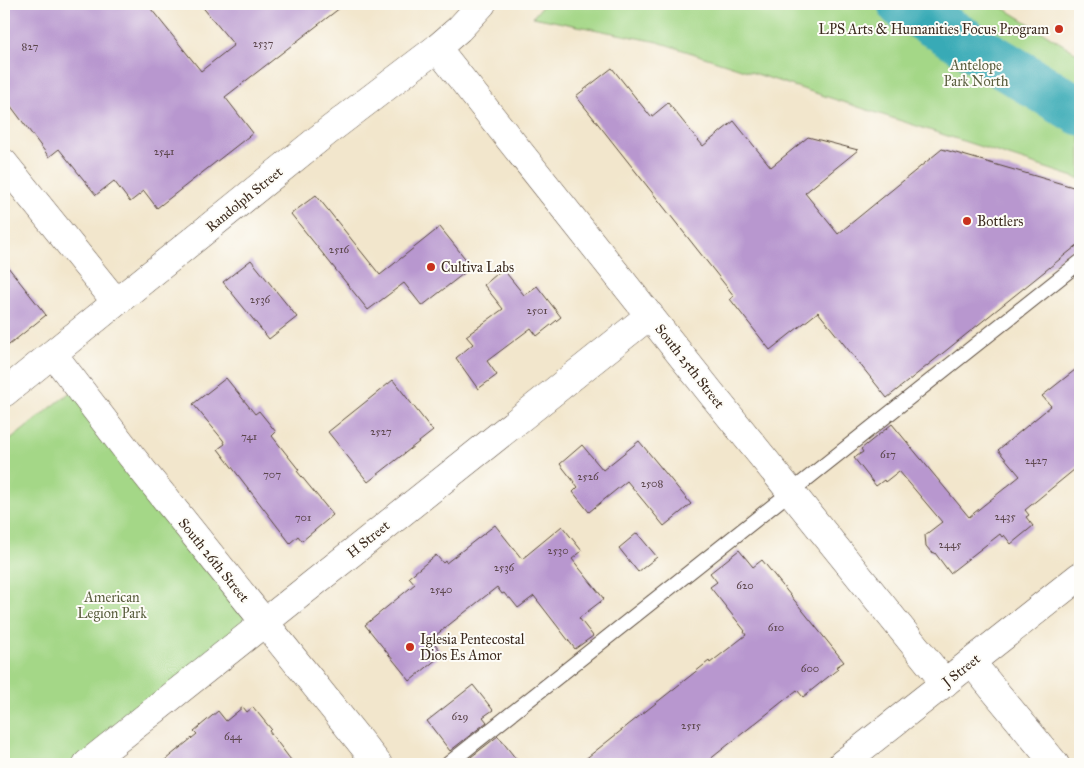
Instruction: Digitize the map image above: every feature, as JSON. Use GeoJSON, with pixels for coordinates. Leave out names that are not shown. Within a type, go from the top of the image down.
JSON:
{"type":"FeatureCollection","features":[{"type":"Feature","properties":{"kind":"street","name":"Randolph Street"},"geometry":{"type":"LineString","coordinates":[[4,393],[328,132],[436,48],[459,29],[482,4]]}},
{"type":"Feature","properties":{"kind":"street","name":"South 25th Street"},"geometry":{"type":"LineString","coordinates":[[436,48],[945,683]]}},
{"type":"Feature","properties":{"kind":"street"},"geometry":{"type":"LineString","coordinates":[[4,163],[116,302]]}},
{"type":"Feature","properties":{"kind":"street","name":"H Street"},"geometry":{"type":"LineString","coordinates":[[87,764],[650,315]]}},
{"type":"Feature","properties":{"kind":"street","name":"South 26th Street"},"geometry":{"type":"LineString","coordinates":[[52,354],[378,764]]}},
{"type":"Feature","properties":{"kind":"street","name":"J Street"},"geometry":{"type":"LineString","coordinates":[[842,764],[1080,576]]}},
{"type":"Feature","properties":{"kind":"street"},"geometry":{"type":"LineString","coordinates":[[971,662],[1054,764]]}},
{"type":"Feature","properties":{"kind":"lane"},"geometry":{"type":"LineString","coordinates":[[448,764],[1080,262]]}},
{"type":"Feature","properties":{"kind":"green space","name":"Antelope Park North"},"geometry":{"type":"Polygon","coordinates":[[[544,4],[997,4],[1080,55],[1080,179],[658,42],[533,17],[544,4]]]}},
{"type":"Feature","properties":{"kind":"green space","name":"American Legion Park"},"geometry":{"type":"Polygon","coordinates":[[[78,386],[264,622],[87,764],[4,764],[4,445],[78,386]]]}},
{"type":"Feature","properties":{"kind":"building"},"geometry":{"type":"Polygon","coordinates":[[[4,4],[147,4],[201,71],[234,45],[200,4],[345,4],[225,97],[253,133],[157,208],[144,191],[130,202],[114,181],[96,195],[59,149],[49,157],[4,97],[4,4]]]}},
{"type":"Feature","properties":{"kind":"building","name":"Bottlers"},"geometry":{"type":"Polygon","coordinates":[[[612,68],[651,117],[668,103],[703,146],[734,121],[771,167],[808,137],[858,150],[805,193],[838,234],[942,149],[1080,189],[1080,243],[887,398],[818,312],[770,350],[730,299],[734,296],[576,96],[612,68]]]}},
{"type":"Feature","properties":{"kind":"building"},"geometry":{"type":"Polygon","coordinates":[[[316,195],[380,275],[440,227],[472,267],[422,306],[404,283],[368,310],[291,214],[316,195]]]}},
{"type":"Feature","properties":{"kind":"building"},"geometry":{"type":"Polygon","coordinates":[[[251,260],[297,317],[269,339],[223,282],[251,260]]]}},
{"type":"Feature","properties":{"kind":"building"},"geometry":{"type":"Polygon","coordinates":[[[4,262],[46,315],[4,349],[4,262]]]}},
{"type":"Feature","properties":{"kind":"building"},"geometry":{"type":"Polygon","coordinates":[[[503,269],[524,295],[537,286],[561,317],[537,336],[531,328],[487,361],[497,375],[478,389],[456,358],[473,344],[466,336],[503,309],[484,285],[503,269]]]}},
{"type":"Feature","properties":{"kind":"building"},"geometry":{"type":"Polygon","coordinates":[[[1080,366],[1080,465],[1025,510],[1029,515],[1026,517],[1033,526],[1011,544],[1004,535],[1002,537],[1000,534],[950,573],[935,553],[931,552],[926,546],[925,535],[942,522],[899,471],[885,482],[884,480],[876,486],[854,458],[863,452],[861,449],[892,424],[969,517],[1020,476],[998,450],[1051,406],[1042,396],[1080,366]]]}},
{"type":"Feature","properties":{"kind":"building"},"geometry":{"type":"Polygon","coordinates":[[[226,378],[255,414],[259,411],[276,432],[272,436],[299,470],[297,471],[333,515],[302,541],[298,536],[290,543],[218,449],[225,444],[223,440],[193,404],[226,378]]]}},
{"type":"Feature","properties":{"kind":"building"},"geometry":{"type":"Polygon","coordinates":[[[393,380],[433,431],[368,482],[328,432],[393,380]]]}},
{"type":"Feature","properties":{"kind":"building"},"geometry":{"type":"Polygon","coordinates":[[[639,441],[691,504],[664,526],[627,481],[589,512],[573,492],[578,487],[560,464],[582,445],[603,470],[639,441]]]}},
{"type":"Feature","properties":{"kind":"building"},"geometry":{"type":"Polygon","coordinates":[[[495,525],[522,559],[562,526],[582,551],[572,559],[604,599],[579,618],[593,636],[575,649],[534,596],[518,608],[497,587],[431,639],[443,654],[410,681],[365,625],[415,584],[409,577],[436,555],[443,563],[445,561],[446,563],[495,525]]]}},
{"type":"Feature","properties":{"kind":"building"},"geometry":{"type":"Polygon","coordinates":[[[637,533],[657,557],[638,572],[619,548],[637,533]]]}},
{"type":"Feature","properties":{"kind":"building"},"geometry":{"type":"Polygon","coordinates":[[[739,550],[753,567],[762,560],[844,662],[803,697],[797,690],[704,764],[579,764],[709,661],[710,663],[746,635],[745,631],[710,587],[717,582],[710,573],[739,550]]]}},
{"type":"Feature","properties":{"kind":"building"},"geometry":{"type":"Polygon","coordinates":[[[473,685],[493,710],[483,717],[487,722],[450,751],[427,721],[473,685]]]}},
{"type":"Feature","properties":{"kind":"building"},"geometry":{"type":"Polygon","coordinates":[[[243,707],[247,712],[253,707],[271,729],[269,731],[294,764],[160,764],[197,734],[194,731],[218,711],[226,721],[243,707]]]}},
{"type":"Feature","properties":{"kind":"building"},"geometry":{"type":"Polygon","coordinates":[[[498,736],[520,764],[462,764],[498,736]]]}},
{"type":"Feature","properties":{"kind":"waterway"},"geometry":{"type":"LineString","coordinates":[[902,4],[1080,111]]}},
{"type":"Feature","properties":{"kind":"place","name":"LPS Arts & Humanities Focus Program"},"geometry":{"type":"Point","coordinates":[1059,29]}},
{"type":"Feature","properties":{"kind":"place","name":"Bottlers"},"geometry":{"type":"Point","coordinates":[967,221]}},
{"type":"Feature","properties":{"kind":"place","name":"Cultiva Labs"},"geometry":{"type":"Point","coordinates":[431,267]}},
{"type":"Feature","properties":{"kind":"place","name":"Iglesia Pentecostal Dios Es Amor"},"geometry":{"type":"Point","coordinates":[410,647]}}]}
